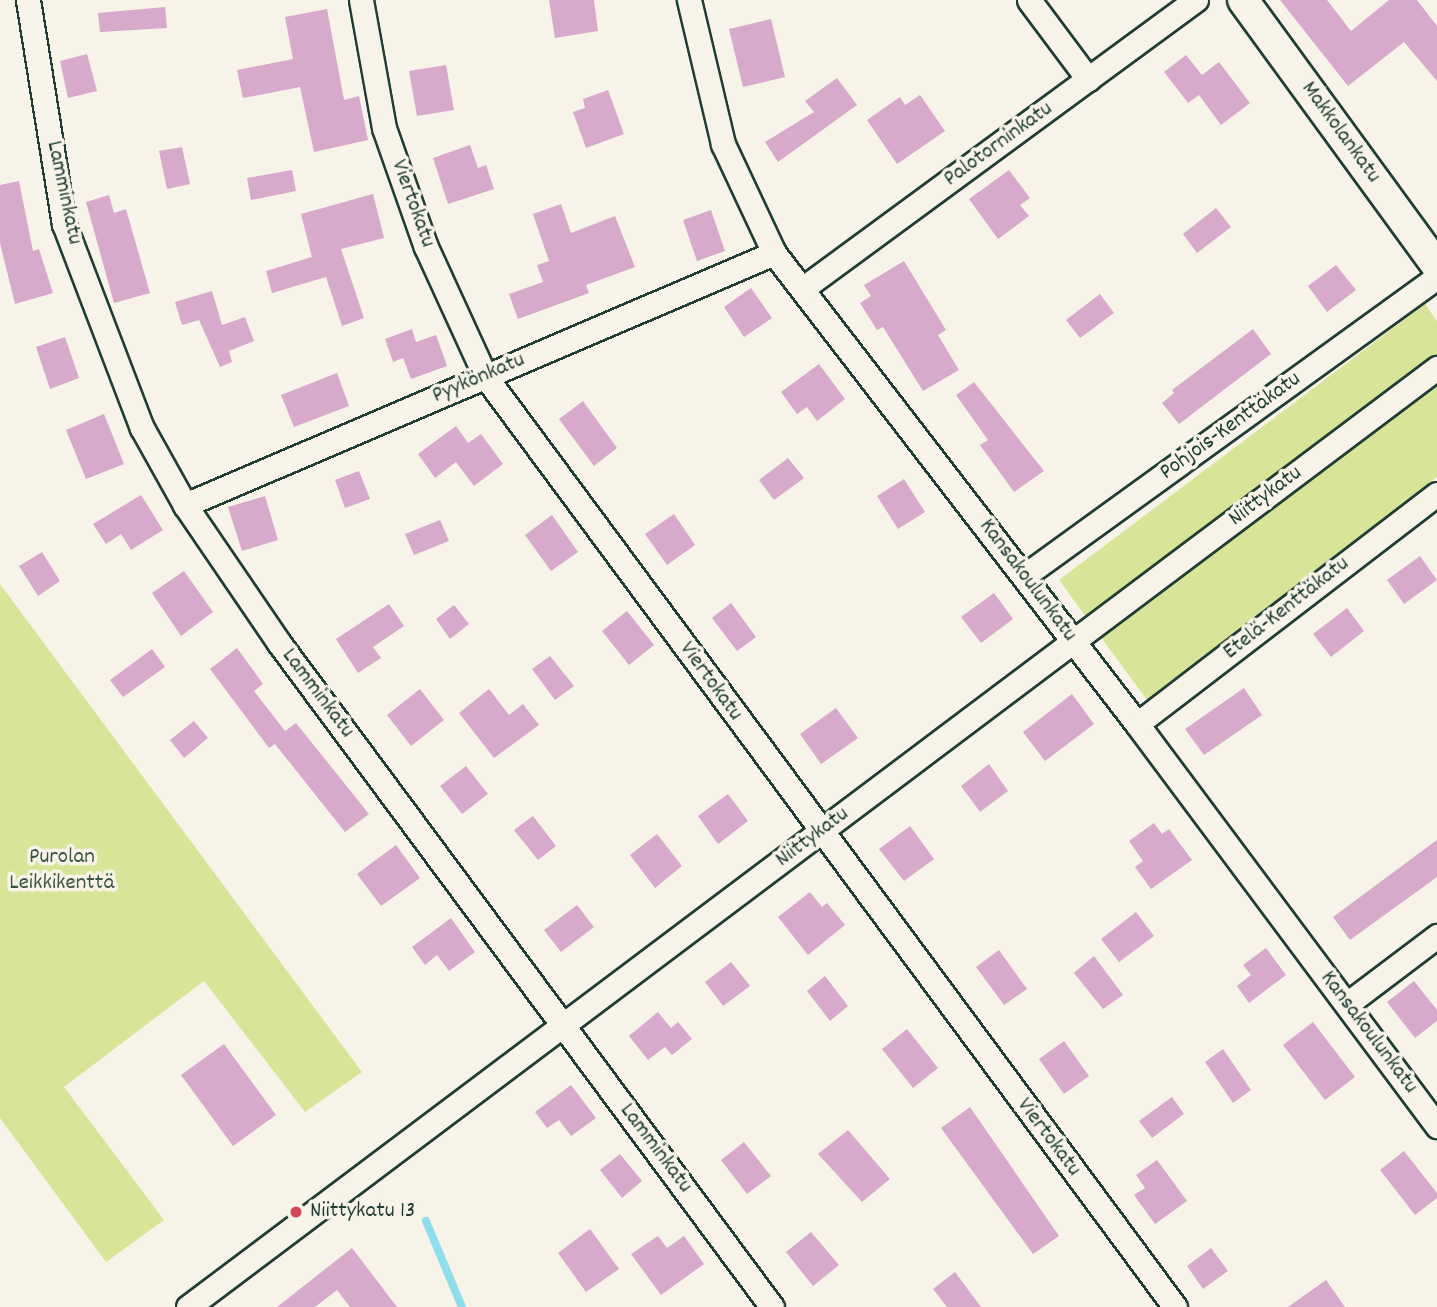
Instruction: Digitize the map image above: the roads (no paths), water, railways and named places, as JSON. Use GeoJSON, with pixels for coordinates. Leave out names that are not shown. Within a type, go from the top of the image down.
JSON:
{"type":"FeatureCollection","features":[{"type":"Feature","properties":{"kind":"street","name":"Lamminkatu"},"geometry":{"type":"LineString","coordinates":[[28,0],[64,224],[142,428],[186,505],[279,643],[772,1307]]}},
{"type":"Feature","properties":{"kind":"street","name":"Viertokatu"},"geometry":{"type":"LineString","coordinates":[[361,0],[384,128],[426,247],[485,376],[821,833],[1175,1307]]}},
{"type":"Feature","properties":{"kind":"street","name":"Kansakoulunkatu"},"geometry":{"type":"LineString","coordinates":[[689,0],[723,144],[774,253],[1137,724],[1437,1125]]}},
{"type":"Feature","properties":{"kind":"street"},"geometry":{"type":"LineString","coordinates":[[1030,0],[1088,79]]}},
{"type":"Feature","properties":{"kind":"street","name":"Palotorninkatu"},"geometry":{"type":"LineString","coordinates":[[802,289],[1196,0]]}},
{"type":"Feature","properties":{"kind":"street","name":"Makkolankatu"},"geometry":{"type":"LineString","coordinates":[[1243,0],[1437,266]]}},
{"type":"Feature","properties":{"kind":"street","name":"Pyykönkatu"},"geometry":{"type":"LineString","coordinates":[[186,505],[774,253]]}},
{"type":"Feature","properties":{"kind":"street","name":"Pohjois-Kenttäkatu"},"geometry":{"type":"LineString","coordinates":[[1024,576],[1437,277]]}},
{"type":"Feature","properties":{"kind":"street","name":"Niittykatu"},"geometry":{"type":"LineString","coordinates":[[188,1307],[1437,368]]}},
{"type":"Feature","properties":{"kind":"street","name":"Etelä-Kenttäkatu"},"geometry":{"type":"LineString","coordinates":[[1137,724],[1437,494]]}},
{"type":"Feature","properties":{"kind":"street"},"geometry":{"type":"LineString","coordinates":[[1347,1004],[1437,936]]}},
{"type":"Feature","properties":{"kind":"waterway"},"geometry":{"type":"LineString","coordinates":[[426,1221],[462,1307]]}},
{"type":"Feature","properties":{"kind":"place","name":"Niittykatu 13"},"geometry":{"type":"Point","coordinates":[296,1212]}},
{"type":"Feature","properties":{"kind":"park label","name":"Purolan Leikkikenttä"},"geometry":{"type":"Point","coordinates":[62,871]}}]}
